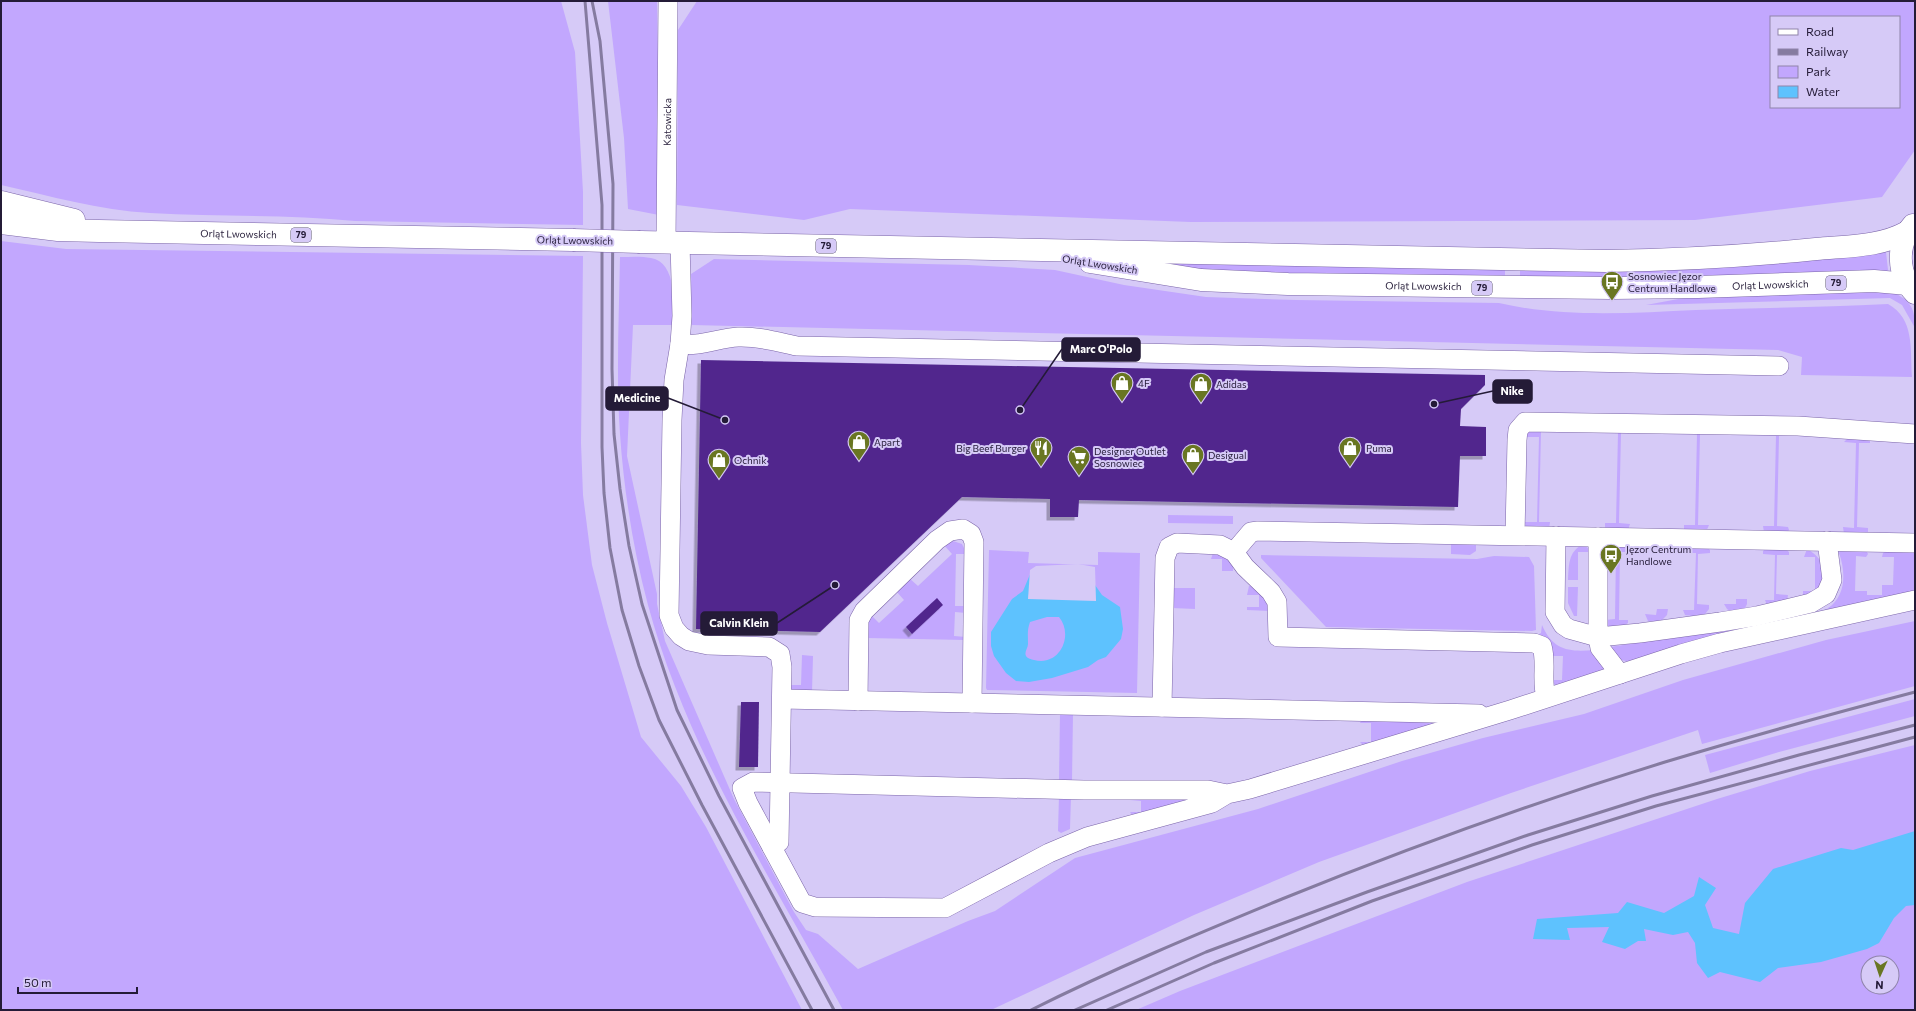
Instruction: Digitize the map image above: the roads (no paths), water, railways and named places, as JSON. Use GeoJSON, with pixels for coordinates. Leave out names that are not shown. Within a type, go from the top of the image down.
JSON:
{"type":"FeatureCollection","features":[{"type":"Feature","properties":{"kind":"main road","name":"79"},"geometry":{"type":"LineString","coordinates":[[1,202],[61,217],[138,231]]}},
{"type":"Feature","properties":{"kind":"main road","name":"79"},"geometry":{"type":"LineString","coordinates":[[1,223],[58,230],[138,231]]}},
{"type":"Feature","properties":{"kind":"main road","name":"Orląt Lwowskich"},"geometry":{"type":"LineString","coordinates":[[138,231],[1606,261],[1668,260],[1768,254],[1876,244],[1911,227]]}},
{"type":"Feature","properties":{"kind":"main road","name":"79"},"geometry":{"type":"LineString","coordinates":[[1911,227],[1902,247],[1901,262],[1912,288]]}},
{"type":"Feature","properties":{"kind":"main road","name":"Orląt Lwowskich"},"geometry":{"type":"LineString","coordinates":[[1011,250],[1201,280],[1235,282],[1535,288],[1698,287],[1874,281],[1897,282],[1912,288]]}},
{"type":"Feature","properties":{"kind":"lane","name":"Katowicka"},"geometry":{"type":"LineString","coordinates":[[668,1],[673,242],[682,316],[680,344],[674,380],[672,412],[669,615],[674,628],[689,641],[708,645],[769,646],[780,654],[782,667],[782,699]]}},
{"type":"Feature","properties":{"kind":"lane"},"geometry":{"type":"LineString","coordinates":[[680,344],[690,346],[739,337],[761,338],[797,346],[1779,366]]}},
{"type":"Feature","properties":{"kind":"lane"},"geometry":{"type":"LineString","coordinates":[[1515,535],[1518,430],[1525,422],[1798,426],[1915,434]]}},
{"type":"Feature","properties":{"kind":"lane"},"geometry":{"type":"LineString","coordinates":[[858,701],[859,620],[864,611],[937,540],[950,531],[963,529],[971,534],[974,542],[972,703]]}},
{"type":"Feature","properties":{"kind":"lane"},"geometry":{"type":"LineString","coordinates":[[1234,552],[1251,532],[1258,531],[1915,543]]}},
{"type":"Feature","properties":{"kind":"lane"},"geometry":{"type":"LineString","coordinates":[[1556,536],[1555,612],[1563,625],[1569,629],[1598,637],[1640,633],[1757,616],[1811,603],[1826,594],[1832,580],[1827,542]]}},
{"type":"Feature","properties":{"kind":"lane"},"geometry":{"type":"LineString","coordinates":[[1598,537],[1598,637],[1600,648],[1620,674]]}},
{"type":"Feature","properties":{"kind":"lane"},"geometry":{"type":"LineString","coordinates":[[1162,707],[1165,558],[1169,547],[1177,543],[1220,545],[1234,552],[1245,567],[1271,592],[1276,602],[1278,637],[1534,643],[1542,646],[1544,652],[1543,687],[1546,697]]}},
{"type":"Feature","properties":{"kind":"lane"},"geometry":{"type":"LineString","coordinates":[[1227,794],[1208,790],[1115,790],[753,782],[742,788],[798,898],[802,903],[815,907],[946,908],[1049,853],[1087,837],[1212,803],[1227,794],[1257,787],[1495,714],[1681,654],[1720,643],[1915,600]]}},
{"type":"Feature","properties":{"kind":"lane"},"geometry":{"type":"LineString","coordinates":[[772,847],[779,842],[782,699],[1495,714]]}},
{"type":"Feature","properties":{"kind":"water"},"geometry":{"type":"Polygon","coordinates":[[[1031,572],[1095,585],[1102,595],[1120,607],[1123,629],[1121,639],[1106,657],[1098,660],[1088,667],[1052,678],[1029,682],[1016,681],[1006,673],[994,656],[991,646],[991,632],[1012,599],[1023,591],[1031,572]],[[1047,617],[1030,622],[1028,630],[1028,646],[1025,653],[1028,658],[1043,661],[1051,659],[1062,648],[1065,640],[1065,632],[1059,617],[1047,617]]]}},
{"type":"Feature","properties":{"kind":"water"},"geometry":{"type":"Polygon","coordinates":[[[1915,831],[1915,905],[1906,906],[1894,918],[1879,943],[1867,949],[1821,962],[1778,968],[1760,982],[1720,972],[1708,978],[1697,963],[1695,943],[1688,932],[1673,935],[1644,929],[1646,941],[1638,941],[1625,949],[1602,942],[1609,927],[1567,928],[1570,940],[1533,939],[1537,919],[1618,913],[1627,902],[1664,913],[1694,896],[1699,877],[1716,888],[1705,905],[1713,928],[1739,934],[1745,903],[1773,869],[1841,848],[1853,850],[1915,831]]]}},
{"type":"Feature","properties":{"kind":"railway"},"geometry":{"type":"LineString","coordinates":[[585,1],[602,205],[602,447],[604,493],[610,548],[622,610],[639,666],[659,720],[702,805],[812,1010]]}},
{"type":"Feature","properties":{"kind":"railway"},"geometry":{"type":"LineString","coordinates":[[592,1],[600,41],[613,184],[612,369],[614,434],[620,489],[629,546],[642,604],[677,710],[719,796],[834,1010]]}},
{"type":"Feature","properties":{"kind":"railway"},"geometry":{"type":"LineString","coordinates":[[1031,1010],[1124,966],[1218,925],[1329,880],[1472,826],[1665,762],[1915,692]]}},
{"type":"Feature","properties":{"kind":"railway"},"geometry":{"type":"LineString","coordinates":[[1075,1010],[1206,952],[1367,892],[1528,835],[1652,796],[1799,755],[1915,725]]}},
{"type":"Feature","properties":{"kind":"railway"},"geometry":{"type":"LineString","coordinates":[[1107,1010],[1214,963],[1372,901],[1532,845],[1656,806],[1915,737]]}},
{"type":"Feature","properties":{"kind":"place","name":"Sosnowiec Jęzor Centrum Handlowe"},"geometry":{"type":"Point","coordinates":[1612,302]}},
{"type":"Feature","properties":{"kind":"place","name":"4F"},"geometry":{"type":"Point","coordinates":[1122,402]}},
{"type":"Feature","properties":{"kind":"place","name":"Adidas"},"geometry":{"type":"Point","coordinates":[1201,404]}},
{"type":"Feature","properties":{"kind":"place","name":"Nike"},"geometry":{"type":"Point","coordinates":[1434,404]}},
{"type":"Feature","properties":{"kind":"place","name":"Marc O'Polo"},"geometry":{"type":"Point","coordinates":[1020,410]}},
{"type":"Feature","properties":{"kind":"place","name":"Medicine"},"geometry":{"type":"Point","coordinates":[725,420]}},
{"type":"Feature","properties":{"kind":"place","name":"Apart"},"geometry":{"type":"Point","coordinates":[859,462]}},
{"type":"Feature","properties":{"kind":"place","name":"Big Beef Burger"},"geometry":{"type":"Point","coordinates":[1041,468]}},
{"type":"Feature","properties":{"kind":"place","name":"Puma"},"geometry":{"type":"Point","coordinates":[1350,468]}},
{"type":"Feature","properties":{"kind":"place","name":"Desigual"},"geometry":{"type":"Point","coordinates":[1193,474]}},
{"type":"Feature","properties":{"kind":"place","name":"Designer Outlet Sosnowiec"},"geometry":{"type":"Point","coordinates":[1079,476]}},
{"type":"Feature","properties":{"kind":"place","name":"Ochnik"},"geometry":{"type":"Point","coordinates":[719,480]}},
{"type":"Feature","properties":{"kind":"place","name":"Jęzor Centrum Handlowe"},"geometry":{"type":"Point","coordinates":[1611,574]}},
{"type":"Feature","properties":{"kind":"place","name":"Calvin Klein"},"geometry":{"type":"Point","coordinates":[835,585]}}]}
